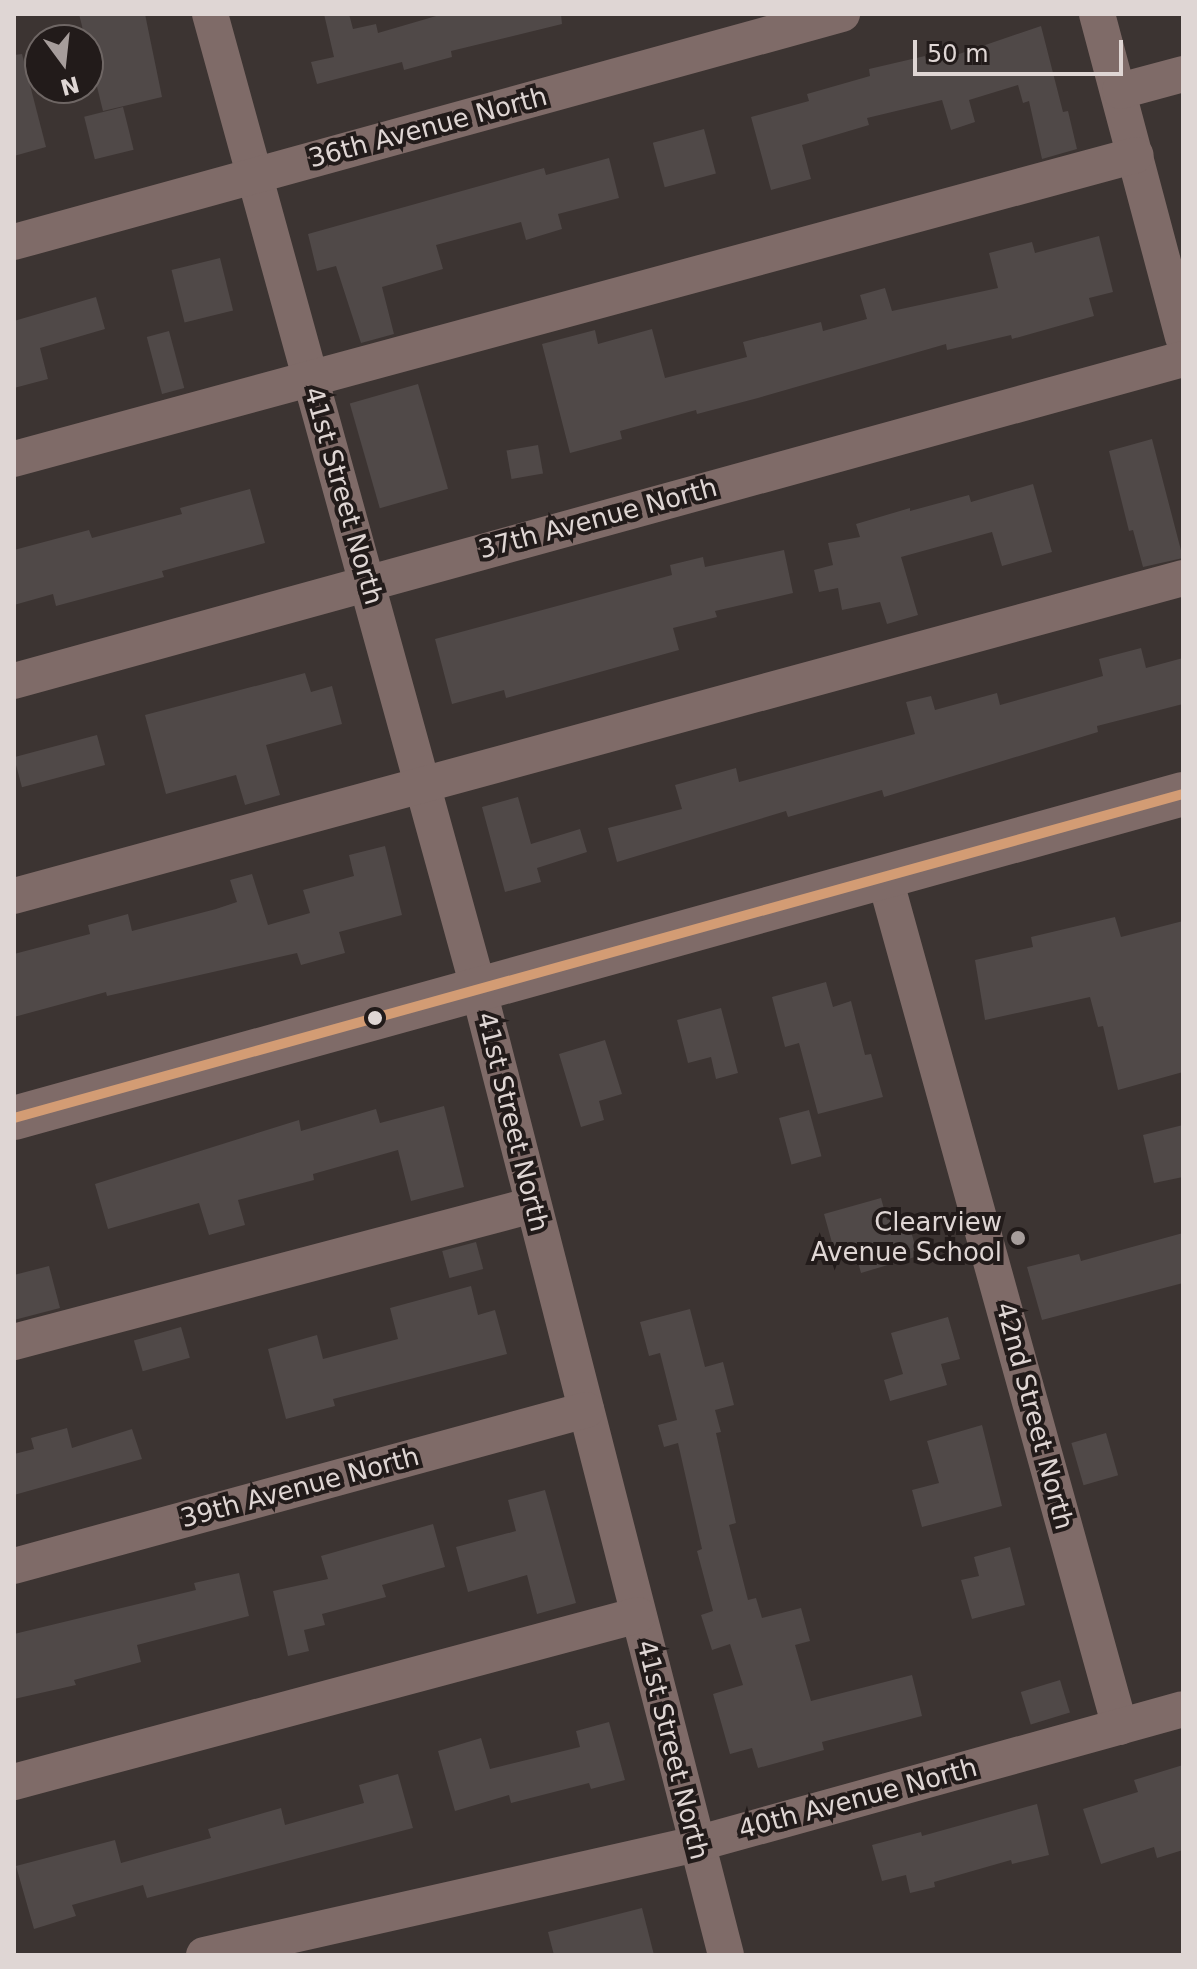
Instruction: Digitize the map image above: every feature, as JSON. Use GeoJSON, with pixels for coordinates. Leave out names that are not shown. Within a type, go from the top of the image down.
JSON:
{"type":"FeatureCollection","features":[{"type":"Feature","properties":{"kind":"main road"},"geometry":{"type":"LineString","coordinates":[[14,1118],[1183,794]]}},
{"type":"Feature","properties":{"kind":"street","name":"41st Street North"},"geometry":{"type":"LineString","coordinates":[[210,14],[478,987],[726,1955]]}},
{"type":"Feature","properties":{"kind":"street","name":"36th Avenue North"},"geometry":{"type":"LineString","coordinates":[[14,242],[842,14]]}},
{"type":"Feature","properties":{"kind":"street"},"geometry":{"type":"LineString","coordinates":[[1097,14],[1120,91],[1183,337]]}},
{"type":"Feature","properties":{"kind":"street"},"geometry":{"type":"LineString","coordinates":[[1120,91],[1183,74]]}},
{"type":"Feature","properties":{"kind":"street"},"geometry":{"type":"LineString","coordinates":[[14,459],[1136,155]]}},
{"type":"Feature","properties":{"kind":"street","name":"37th Avenue North"},"geometry":{"type":"LineString","coordinates":[[14,681],[1183,359]]}},
{"type":"Feature","properties":{"kind":"street"},"geometry":{"type":"LineString","coordinates":[[14,896],[1183,578]]}},
{"type":"Feature","properties":{"kind":"street","name":"42nd Street North"},"geometry":{"type":"LineString","coordinates":[[884,875],[1120,1727]]}},
{"type":"Feature","properties":{"kind":"street"},"geometry":{"type":"LineString","coordinates":[[14,1342],[533,1205]]}},
{"type":"Feature","properties":{"kind":"street","name":"39th Avenue North"},"geometry":{"type":"LineString","coordinates":[[14,1566],[586,1410]]}},
{"type":"Feature","properties":{"kind":"street"},"geometry":{"type":"LineString","coordinates":[[14,1782],[638,1615]]}},
{"type":"Feature","properties":{"kind":"street","name":"40th Avenue North"},"geometry":{"type":"LineString","coordinates":[[204,1955],[696,1844],[1183,1709]]}},
{"type":"Feature","properties":{"kind":"building"},"geometry":{"type":"Polygon","coordinates":[[[79,14],[145,14],[162,97],[103,111],[104,24],[81,24],[79,14]]]}},
{"type":"Feature","properties":{"kind":"building"},"geometry":{"type":"Polygon","coordinates":[[[324,14],[349,14],[353,29],[376,24],[378,33],[443,14],[561,14],[562,24],[451,51],[452,57],[404,70],[402,62],[317,84],[311,62],[334,57],[324,14]]]}},
{"type":"Feature","properties":{"kind":"building"},"geometry":{"type":"Polygon","coordinates":[[[1041,26],[1063,112],[1068,111],[1077,149],[1042,159],[1029,101],[1023,103],[1018,85],[969,100],[975,122],[951,130],[942,100],[867,118],[869,125],[802,145],[811,179],[771,190],[751,117],[809,101],[807,94],[870,76],[869,69],[925,56],[927,65],[1041,26]]]}},
{"type":"Feature","properties":{"kind":"building"},"geometry":{"type":"Polygon","coordinates":[[[22,54],[24,104],[35,104],[46,147],[14,156],[14,55],[22,54]]]}},
{"type":"Feature","properties":{"kind":"building"},"geometry":{"type":"Polygon","coordinates":[[[123,107],[134,150],[95,159],[84,117],[123,107]]]}},
{"type":"Feature","properties":{"kind":"building"},"geometry":{"type":"Polygon","coordinates":[[[704,129],[716,173],[665,187],[653,143],[704,129]]]}},
{"type":"Feature","properties":{"kind":"building"},"geometry":{"type":"Polygon","coordinates":[[[609,158],[619,198],[558,214],[562,229],[526,240],[521,222],[436,245],[443,269],[382,287],[394,334],[361,343],[336,266],[317,271],[308,234],[544,168],[546,175],[609,158]]]}},
{"type":"Feature","properties":{"kind":"building"},"geometry":{"type":"Polygon","coordinates":[[[1099,236],[1113,292],[1089,298],[1094,316],[1012,339],[1011,335],[947,350],[946,344],[758,398],[697,414],[696,410],[620,431],[622,439],[570,453],[542,344],[595,330],[598,344],[652,329],[665,378],[747,357],[743,342],[821,322],[823,331],[867,319],[860,295],[885,288],[892,311],[998,288],[989,253],[1032,242],[1035,253],[1099,236]]]}},
{"type":"Feature","properties":{"kind":"building"},"geometry":{"type":"Polygon","coordinates":[[[220,258],[233,310],[185,322],[171,270],[220,258]]]}},
{"type":"Feature","properties":{"kind":"building"},"geometry":{"type":"Polygon","coordinates":[[[96,297],[105,329],[40,348],[48,379],[14,388],[14,321],[96,297]]]}},
{"type":"Feature","properties":{"kind":"building"},"geometry":{"type":"Polygon","coordinates":[[[169,331],[184,388],[162,394],[147,337],[169,331]]]}},
{"type":"Feature","properties":{"kind":"building"},"geometry":{"type":"Polygon","coordinates":[[[418,384],[448,489],[380,508],[350,404],[418,384]]]}},
{"type":"Feature","properties":{"kind":"building"},"geometry":{"type":"Polygon","coordinates":[[[1152,439],[1183,558],[1143,567],[1133,530],[1129,531],[1109,451],[1152,439]]]}},
{"type":"Feature","properties":{"kind":"building"},"geometry":{"type":"Polygon","coordinates":[[[538,445],[543,474],[512,479],[506,451],[538,445]]]}},
{"type":"Feature","properties":{"kind":"building"},"geometry":{"type":"Polygon","coordinates":[[[1033,484],[1052,552],[1002,566],[992,532],[901,557],[918,615],[887,624],[880,602],[842,610],[838,588],[819,592],[814,570],[833,565],[828,543],[860,537],[856,524],[969,495],[971,502],[1033,484]]]}},
{"type":"Feature","properties":{"kind":"building"},"geometry":{"type":"Polygon","coordinates":[[[250,489],[265,543],[162,571],[164,577],[56,606],[53,594],[14,605],[14,550],[89,530],[92,538],[182,514],[180,508],[250,489]]]}},
{"type":"Feature","properties":{"kind":"building"},"geometry":{"type":"Polygon","coordinates":[[[784,550],[793,593],[715,611],[717,617],[673,628],[679,650],[506,698],[504,690],[452,704],[435,639],[672,575],[670,565],[703,557],[705,567],[784,550]]]}},
{"type":"Feature","properties":{"kind":"building"},"geometry":{"type":"Polygon","coordinates":[[[1141,648],[1146,668],[1183,658],[1183,704],[1097,726],[1098,732],[884,797],[882,790],[788,817],[786,811],[617,862],[608,828],[682,809],[675,785],[736,768],[739,782],[915,734],[906,702],[931,696],[935,710],[997,693],[1000,705],[1103,676],[1099,659],[1141,648]]]}},
{"type":"Feature","properties":{"kind":"building"},"geometry":{"type":"Polygon","coordinates":[[[305,673],[311,692],[332,686],[342,724],[266,745],[280,795],[245,805],[236,775],[166,794],[145,715],[305,673]]]}},
{"type":"Feature","properties":{"kind":"building"},"geometry":{"type":"Polygon","coordinates":[[[97,735],[105,765],[22,787],[14,757],[97,735]]]}},
{"type":"Feature","properties":{"kind":"building"},"geometry":{"type":"Polygon","coordinates":[[[518,797],[531,844],[580,829],[587,852],[537,868],[541,882],[505,892],[482,807],[518,797]]]}},
{"type":"Feature","properties":{"kind":"building"},"geometry":{"type":"Polygon","coordinates":[[[385,846],[402,915],[339,932],[345,953],[301,965],[297,953],[107,996],[106,992],[14,1017],[14,954],[90,934],[88,925],[128,914],[132,931],[237,902],[230,880],[252,874],[268,925],[310,913],[303,890],[354,876],[349,855],[385,846]]]}},
{"type":"Feature","properties":{"kind":"building"},"geometry":{"type":"Polygon","coordinates":[[[1115,917],[1121,937],[1183,921],[1183,1072],[1118,1090],[1103,1026],[1098,1027],[1090,997],[985,1020],[975,960],[1033,947],[1031,937],[1115,917]]]}},
{"type":"Feature","properties":{"kind":"building"},"geometry":{"type":"Polygon","coordinates":[[[826,982],[833,1007],[851,1001],[865,1055],[871,1054],[883,1097],[818,1114],[799,1043],[785,1047],[772,997],[826,982]]]}},
{"type":"Feature","properties":{"kind":"building"},"geometry":{"type":"Polygon","coordinates":[[[721,1008],[738,1073],[716,1079],[711,1057],[688,1063],[677,1020],[721,1008]]]}},
{"type":"Feature","properties":{"kind":"building"},"geometry":{"type":"Polygon","coordinates":[[[605,1040],[622,1094],[599,1101],[604,1120],[581,1127],[559,1054],[605,1040]]]}},
{"type":"Feature","properties":{"kind":"building"},"geometry":{"type":"Polygon","coordinates":[[[444,1106],[464,1187],[411,1201],[398,1150],[313,1174],[314,1180],[238,1200],[245,1225],[209,1235],[199,1203],[108,1229],[95,1184],[299,1120],[301,1131],[376,1109],[380,1123],[444,1106]]]}},
{"type":"Feature","properties":{"kind":"building"},"geometry":{"type":"Polygon","coordinates":[[[809,1110],[821,1156],[791,1164],[779,1118],[809,1110]]]}},
{"type":"Feature","properties":{"kind":"building"},"geometry":{"type":"Polygon","coordinates":[[[1183,1125],[1183,1177],[1154,1183],[1143,1135],[1183,1125]]]}},
{"type":"Feature","properties":{"kind":"building"},"geometry":{"type":"Polygon","coordinates":[[[881,1198],[887,1220],[906,1214],[918,1256],[861,1273],[855,1251],[836,1257],[824,1214],[881,1198]]]}},
{"type":"Feature","properties":{"kind":"building"},"geometry":{"type":"Polygon","coordinates":[[[1183,1233],[1183,1283],[1042,1320],[1027,1267],[1079,1254],[1081,1261],[1183,1233]]]}},
{"type":"Feature","properties":{"kind":"building"},"geometry":{"type":"Polygon","coordinates":[[[476,1242],[483,1269],[449,1278],[442,1251],[476,1242]]]}},
{"type":"Feature","properties":{"kind":"building"},"geometry":{"type":"Polygon","coordinates":[[[49,1266],[60,1308],[14,1320],[14,1275],[49,1266]]]}},
{"type":"Feature","properties":{"kind":"building"},"geometry":{"type":"Polygon","coordinates":[[[471,1286],[478,1315],[495,1310],[507,1354],[333,1399],[335,1406],[286,1419],[268,1349],[317,1335],[323,1359],[398,1339],[390,1308],[471,1286]]]}},
{"type":"Feature","properties":{"kind":"building"},"geometry":{"type":"Polygon","coordinates":[[[690,1309],[705,1367],[723,1362],[734,1405],[715,1410],[721,1432],[716,1433],[736,1523],[729,1525],[748,1600],[756,1598],[762,1618],[801,1608],[810,1641],[795,1645],[811,1701],[912,1675],[922,1716],[822,1742],[824,1750],[758,1768],[752,1748],[730,1754],[713,1694],[743,1685],[730,1644],[712,1650],[701,1615],[713,1611],[697,1551],[702,1549],[678,1443],[664,1447],[658,1425],[677,1420],[660,1353],[649,1356],[640,1322],[690,1309]]]}},
{"type":"Feature","properties":{"kind":"building"},"geometry":{"type":"Polygon","coordinates":[[[948,1317],[960,1359],[941,1364],[947,1385],[890,1401],[884,1380],[903,1374],[891,1333],[948,1317]]]}},
{"type":"Feature","properties":{"kind":"building"},"geometry":{"type":"Polygon","coordinates":[[[181,1327],[190,1358],[143,1371],[134,1341],[181,1327]]]}},
{"type":"Feature","properties":{"kind":"building"},"geometry":{"type":"Polygon","coordinates":[[[982,1425],[1002,1506],[922,1527],[912,1490],[939,1483],[927,1441],[982,1425]]]}},
{"type":"Feature","properties":{"kind":"building"},"geometry":{"type":"Polygon","coordinates":[[[67,1428],[72,1448],[132,1429],[142,1459],[14,1495],[14,1454],[34,1449],[31,1438],[67,1428]]]}},
{"type":"Feature","properties":{"kind":"building"},"geometry":{"type":"Polygon","coordinates":[[[1106,1433],[1118,1475],[1084,1485],[1071,1443],[1106,1433]]]}},
{"type":"Feature","properties":{"kind":"building"},"geometry":{"type":"Polygon","coordinates":[[[545,1490],[576,1603],[537,1614],[527,1575],[468,1592],[456,1547],[516,1531],[508,1500],[545,1490]]]}},
{"type":"Feature","properties":{"kind":"building"},"geometry":{"type":"Polygon","coordinates":[[[433,1524],[445,1567],[382,1585],[386,1597],[322,1614],[325,1625],[304,1630],[309,1651],[288,1656],[273,1591],[328,1579],[321,1556],[433,1524]]]}},
{"type":"Feature","properties":{"kind":"building"},"geometry":{"type":"Polygon","coordinates":[[[1010,1547],[1025,1605],[972,1619],[961,1580],[979,1576],[974,1557],[1010,1547]]]}},
{"type":"Feature","properties":{"kind":"building"},"geometry":{"type":"Polygon","coordinates":[[[239,1573],[249,1616],[137,1645],[141,1662],[74,1680],[76,1685],[14,1699],[14,1634],[196,1590],[194,1583],[239,1573]]]}},
{"type":"Feature","properties":{"kind":"building"},"geometry":{"type":"Polygon","coordinates":[[[1060,1680],[1070,1713],[1031,1725],[1021,1692],[1060,1680]]]}},
{"type":"Feature","properties":{"kind":"building"},"geometry":{"type":"Polygon","coordinates":[[[609,1722],[625,1780],[591,1789],[589,1783],[511,1803],[509,1795],[455,1811],[438,1751],[481,1738],[490,1769],[580,1747],[576,1731],[609,1722]]]}},
{"type":"Feature","properties":{"kind":"building"},"geometry":{"type":"Polygon","coordinates":[[[1183,1765],[1183,1850],[1157,1858],[1154,1847],[1101,1864],[1083,1809],[1138,1792],[1134,1780],[1183,1765]]]}},
{"type":"Feature","properties":{"kind":"building"},"geometry":{"type":"Polygon","coordinates":[[[398,1774],[413,1828],[147,1898],[143,1885],[72,1905],[76,1916],[34,1929],[16,1866],[115,1840],[121,1863],[211,1838],[208,1829],[281,1808],[285,1825],[364,1803],[359,1785],[398,1774]]]}},
{"type":"Feature","properties":{"kind":"building"},"geometry":{"type":"Polygon","coordinates":[[[1037,1804],[1049,1855],[1012,1864],[1011,1860],[934,1882],[935,1887],[910,1893],[906,1875],[882,1881],[872,1845],[921,1832],[922,1836],[1037,1804]]]}},
{"type":"Feature","properties":{"kind":"building"},"geometry":{"type":"Polygon","coordinates":[[[642,1908],[654,1955],[554,1955],[548,1932],[642,1908]]]}},
{"type":"Feature","properties":{"kind":"transit line"},"geometry":{"type":"LineString","coordinates":[[14,1118],[1183,794]]}},
{"type":"Feature","properties":{"kind":"place","name":"Clearview Avenue School"},"geometry":{"type":"Point","coordinates":[1018,1238]}}]}
